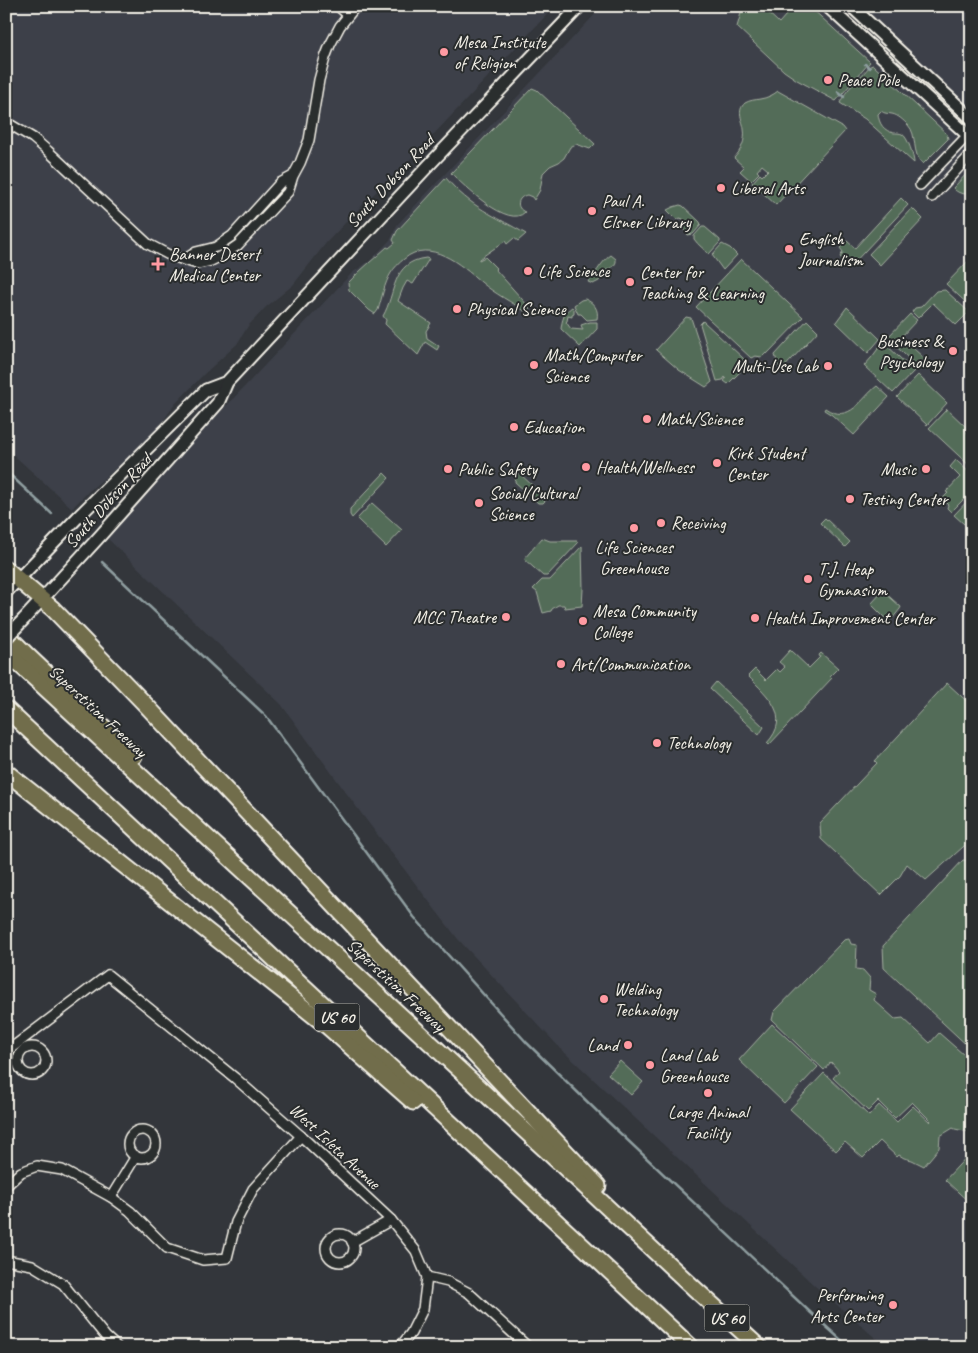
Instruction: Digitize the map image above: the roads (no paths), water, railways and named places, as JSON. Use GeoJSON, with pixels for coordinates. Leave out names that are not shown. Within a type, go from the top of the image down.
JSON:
{"type":"FeatureCollection","features":[{"type":"Feature","properties":{"kind":"highway"},"geometry":{"type":"LineString","coordinates":[[6,569],[43,600],[151,711],[695,1289]]}},
{"type":"Feature","properties":{"kind":"highway"},"geometry":{"type":"LineString","coordinates":[[6,634],[145,766],[216,845]]}},
{"type":"Feature","properties":{"kind":"highway","name":"Superstition Freeway"},"geometry":{"type":"LineString","coordinates":[[6,652],[759,1347]]}},
{"type":"Feature","properties":{"kind":"highway","name":"US 60"},"geometry":{"type":"LineString","coordinates":[[6,709],[691,1347]]}},
{"type":"Feature","properties":{"kind":"highway"},"geometry":{"type":"LineString","coordinates":[[6,772],[327,1026],[667,1325]]}},
{"type":"Feature","properties":{"kind":"main road","name":"South Dobson Road"},"geometry":{"type":"LineString","coordinates":[[6,638],[43,600],[218,403],[227,382],[580,6]]}},
{"type":"Feature","properties":{"kind":"main road"},"geometry":{"type":"LineString","coordinates":[[828,6],[852,19],[880,43],[888,46],[892,44]]}},
{"type":"Feature","properties":{"kind":"main road"},"geometry":{"type":"LineString","coordinates":[[828,6],[970,136]]}},
{"type":"Feature","properties":{"kind":"main road"},"geometry":{"type":"LineString","coordinates":[[851,6],[972,119]]}},
{"type":"Feature","properties":{"kind":"main road","name":"South Dobson Road"},"geometry":{"type":"LineString","coordinates":[[6,592],[206,390],[227,382]]}},
{"type":"Feature","properties":{"kind":"street"},"geometry":{"type":"LineString","coordinates":[[338,6],[348,15]]}},
{"type":"Feature","properties":{"kind":"street"},"geometry":{"type":"LineString","coordinates":[[6,122],[33,138],[148,244],[169,255],[184,260],[196,252],[216,247],[232,236],[280,183],[293,176],[309,140],[319,80],[325,58],[340,26],[356,6]]}},
{"type":"Feature","properties":{"kind":"street"},"geometry":{"type":"LineString","coordinates":[[920,185],[970,136]]}},
{"type":"Feature","properties":{"kind":"street"},"geometry":{"type":"LineString","coordinates":[[932,196],[972,153]]}},
{"type":"Feature","properties":{"kind":"street","name":"West Isleta Avenue"},"geometry":{"type":"LineString","coordinates":[[6,1052],[21,1047],[108,975],[235,1078],[301,1136],[391,1220],[416,1251],[427,1277]]}},
{"type":"Feature","properties":{"kind":"street"},"geometry":{"type":"LineString","coordinates":[[6,1186],[21,1172],[37,1166],[62,1170],[111,1197],[130,1211],[167,1248],[203,1260],[227,1258],[236,1222],[253,1189],[301,1136]]}},
{"type":"Feature","properties":{"kind":"street"},"geometry":{"type":"LineString","coordinates":[[111,1197],[136,1156]]}},
{"type":"Feature","properties":{"kind":"street"},"geometry":{"type":"LineString","coordinates":[[352,1242],[391,1220]]}},
{"type":"Feature","properties":{"kind":"street"},"geometry":{"type":"LineString","coordinates":[[6,1260],[32,1265],[62,1284],[106,1337],[117,1347]]}},
{"type":"Feature","properties":{"kind":"street"},"geometry":{"type":"LineString","coordinates":[[400,1347],[423,1309],[427,1277],[448,1282],[469,1294],[528,1347]]}},
{"type":"Feature","properties":{"kind":"waterway"},"geometry":{"type":"LineString","coordinates":[[865,64],[870,68]]}},
{"type":"Feature","properties":{"kind":"waterway"},"geometry":{"type":"LineString","coordinates":[[838,92],[844,97]]}},
{"type":"Feature","properties":{"kind":"waterway"},"geometry":{"type":"LineString","coordinates":[[6,471],[52,514]]}},
{"type":"Feature","properties":{"kind":"waterway"},"geometry":{"type":"LineString","coordinates":[[102,562],[266,716],[414,917],[527,1043],[604,1118],[849,1347]]}},
{"type":"Feature","properties":{"kind":"place","name":"Mesa Institute of Religion"},"geometry":{"type":"Point","coordinates":[444,52]}},
{"type":"Feature","properties":{"kind":"place","name":"Peace Pole"},"geometry":{"type":"Point","coordinates":[828,80]}},
{"type":"Feature","properties":{"kind":"place","name":"Liberal Arts"},"geometry":{"type":"Point","coordinates":[721,188]}},
{"type":"Feature","properties":{"kind":"place","name":"Paul A. Elsner Library"},"geometry":{"type":"Point","coordinates":[592,211]}},
{"type":"Feature","properties":{"kind":"place","name":"English Journalism"},"geometry":{"type":"Point","coordinates":[789,249]}},
{"type":"Feature","properties":{"kind":"place","name":"Banner Desert Medical Center"},"geometry":{"type":"Point","coordinates":[158,264]}},
{"type":"Feature","properties":{"kind":"place","name":"Life Science"},"geometry":{"type":"Point","coordinates":[528,271]}},
{"type":"Feature","properties":{"kind":"place","name":"Center for Teaching & Learning"},"geometry":{"type":"Point","coordinates":[630,282]}},
{"type":"Feature","properties":{"kind":"place","name":"Physical Science"},"geometry":{"type":"Point","coordinates":[457,309]}},
{"type":"Feature","properties":{"kind":"place","name":"Business & Psychology"},"geometry":{"type":"Point","coordinates":[953,351]}},
{"type":"Feature","properties":{"kind":"place","name":"Math/Computer Science"},"geometry":{"type":"Point","coordinates":[534,365]}},
{"type":"Feature","properties":{"kind":"place","name":"Multi-Use Lab"},"geometry":{"type":"Point","coordinates":[828,366]}},
{"type":"Feature","properties":{"kind":"place","name":"Math/Science"},"geometry":{"type":"Point","coordinates":[647,419]}},
{"type":"Feature","properties":{"kind":"place","name":"Education"},"geometry":{"type":"Point","coordinates":[514,427]}},
{"type":"Feature","properties":{"kind":"place","name":"Kirk Student Center"},"geometry":{"type":"Point","coordinates":[717,463]}},
{"type":"Feature","properties":{"kind":"place","name":"Health/Wellness"},"geometry":{"type":"Point","coordinates":[586,467]}},
{"type":"Feature","properties":{"kind":"place","name":"Public Safety"},"geometry":{"type":"Point","coordinates":[448,469]}},
{"type":"Feature","properties":{"kind":"place","name":"Music"},"geometry":{"type":"Point","coordinates":[926,469]}},
{"type":"Feature","properties":{"kind":"place","name":"Testing Center"},"geometry":{"type":"Point","coordinates":[850,499]}},
{"type":"Feature","properties":{"kind":"place","name":"Social/Cultural Science"},"geometry":{"type":"Point","coordinates":[479,503]}},
{"type":"Feature","properties":{"kind":"place","name":"Receiving"},"geometry":{"type":"Point","coordinates":[661,523]}},
{"type":"Feature","properties":{"kind":"place","name":"Life Sciences Greenhouse"},"geometry":{"type":"Point","coordinates":[634,528]}},
{"type":"Feature","properties":{"kind":"place","name":"T.J. Heap Gymnasium"},"geometry":{"type":"Point","coordinates":[808,579]}},
{"type":"Feature","properties":{"kind":"place","name":"MCC Theatre"},"geometry":{"type":"Point","coordinates":[506,617]}},
{"type":"Feature","properties":{"kind":"place","name":"Health Improvement Center"},"geometry":{"type":"Point","coordinates":[755,618]}},
{"type":"Feature","properties":{"kind":"place","name":"Mesa Community College"},"geometry":{"type":"Point","coordinates":[583,621]}},
{"type":"Feature","properties":{"kind":"place","name":"Art/Communication"},"geometry":{"type":"Point","coordinates":[561,664]}},
{"type":"Feature","properties":{"kind":"place","name":"Technology"},"geometry":{"type":"Point","coordinates":[657,743]}},
{"type":"Feature","properties":{"kind":"place","name":"Welding Technology"},"geometry":{"type":"Point","coordinates":[604,999]}},
{"type":"Feature","properties":{"kind":"place","name":"Land"},"geometry":{"type":"Point","coordinates":[628,1045]}},
{"type":"Feature","properties":{"kind":"place","name":"Land Lab Greenhouse"},"geometry":{"type":"Point","coordinates":[650,1065]}},
{"type":"Feature","properties":{"kind":"place","name":"Large Animal Facility"},"geometry":{"type":"Point","coordinates":[708,1093]}},
{"type":"Feature","properties":{"kind":"place","name":"Performing Arts Center"},"geometry":{"type":"Point","coordinates":[893,1305]}}]}
